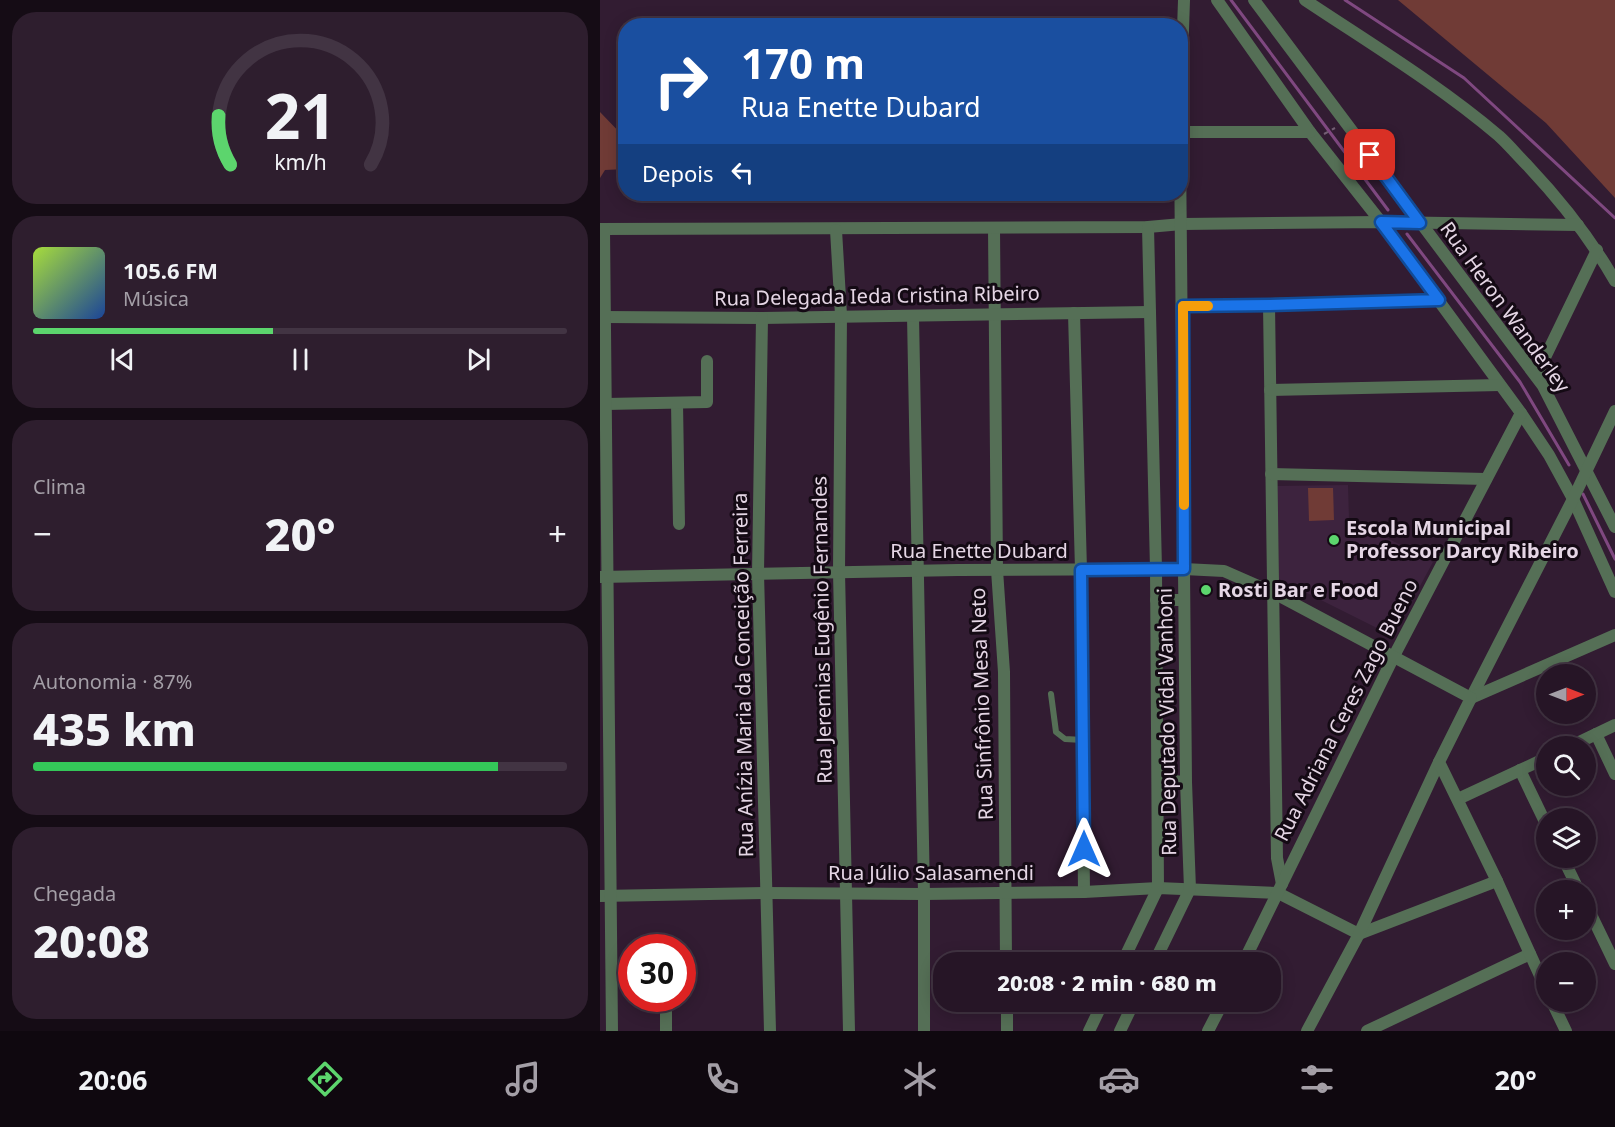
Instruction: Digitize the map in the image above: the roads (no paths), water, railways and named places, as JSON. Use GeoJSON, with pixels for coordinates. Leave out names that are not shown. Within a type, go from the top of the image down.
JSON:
{"type":"FeatureCollection","features":[{"type":"Feature","properties":{"kind":"street"},"geometry":{"type":"LineString","coordinates":[[1183,18],[1184,0]]}},
{"type":"Feature","properties":{"kind":"street"},"geometry":{"type":"LineString","coordinates":[[1217,0],[1521,413],[1549,455],[1573,499],[1615,592]]}},
{"type":"Feature","properties":{"kind":"street","name":"Rua Heron Wanderley"},"geometry":{"type":"LineString","coordinates":[[1254,0],[1536,376],[1615,527]]}},
{"type":"Feature","properties":{"kind":"street"},"geometry":{"type":"LineString","coordinates":[[1305,0],[1453,99],[1501,138],[1546,185],[1578,225],[1597,250],[1615,281]]}},
{"type":"Feature","properties":{"kind":"street"},"geometry":{"type":"LineString","coordinates":[[1188,132],[1315,134]]}},
{"type":"Feature","properties":{"kind":"street","name":"Rua Deputado Vidal Vanhoni"},"geometry":{"type":"LineString","coordinates":[[1159,952],[1190,889],[1186,782],[1181,201]]}},
{"type":"Feature","properties":{"kind":"street"},"geometry":{"type":"LineString","coordinates":[[612,1031],[606,896],[604,577],[606,404],[602,229],[836,230],[1381,222],[1578,225]]}},
{"type":"Feature","properties":{"kind":"street","name":"Rua Deputado Vidal Vanhoni"},"geometry":{"type":"LineString","coordinates":[[1127,952],[1158,888],[1156,569],[1148,227]]}},
{"type":"Feature","properties":{"kind":"street","name":"Rua Sinfrônio Mesa Neto"},"geometry":{"type":"LineString","coordinates":[[994,228],[997,570],[1004,672],[1006,952]]}},
{"type":"Feature","properties":{"kind":"street","name":"Rua Jeremias Eugênio Fernandes"},"geometry":{"type":"LineString","coordinates":[[836,230],[841,315],[839,572],[849,1031]]}},
{"type":"Feature","properties":{"kind":"street"},"geometry":{"type":"LineString","coordinates":[[1536,376],[1597,250]]}},
{"type":"Feature","properties":{"kind":"street"},"geometry":{"type":"LineString","coordinates":[[1183,306],[1439,300]]}},
{"type":"Feature","properties":{"kind":"street"},"geometry":{"type":"LineString","coordinates":[[1269,305],[1277,858],[1280,888]]}},
{"type":"Feature","properties":{"kind":"street","name":"Rua Delegada Ieda Cristina Ribeiro"},"geometry":{"type":"LineString","coordinates":[[604,317],[762,318],[1150,312]]}},
{"type":"Feature","properties":{"kind":"street"},"geometry":{"type":"LineString","coordinates":[[1074,313],[1081,570],[1084,892]]}},
{"type":"Feature","properties":{"kind":"street"},"geometry":{"type":"LineString","coordinates":[[913,316],[916,571],[924,894],[924,1031]]}},
{"type":"Feature","properties":{"kind":"street","name":"Rua Anízia Maria da Conceição Ferreira"},"geometry":{"type":"LineString","coordinates":[[762,318],[758,573],[770,1031]]}},
{"type":"Feature","properties":{"kind":"street"},"geometry":{"type":"LineString","coordinates":[[606,404],[707,402],[707,361]]}},
{"type":"Feature","properties":{"kind":"street"},"geometry":{"type":"LineString","coordinates":[[1270,390],[1500,386]]}},
{"type":"Feature","properties":{"kind":"street"},"geometry":{"type":"LineString","coordinates":[[677,403],[679,524]]}},
{"type":"Feature","properties":{"kind":"street"},"geometry":{"type":"LineString","coordinates":[[1307,1031],[1359,934],[1439,762],[1573,499],[1615,411]]}},
{"type":"Feature","properties":{"kind":"street","name":"Rua Adriana Ceres Zago Bueno"},"geometry":{"type":"LineString","coordinates":[[1248,952],[1394,656],[1521,413]]}},
{"type":"Feature","properties":{"kind":"street"},"geometry":{"type":"LineString","coordinates":[[1605,429],[1615,440]]}},
{"type":"Feature","properties":{"kind":"street"},"geometry":{"type":"LineString","coordinates":[[1271,474],[1486,479]]}},
{"type":"Feature","properties":{"kind":"street","name":"Rua Enette Dubard"},"geometry":{"type":"LineString","coordinates":[[604,577],[997,570],[1184,569],[1224,571],[1272,592],[1471,698]]}},
{"type":"Feature","properties":{"kind":"street"},"geometry":{"type":"LineString","coordinates":[[1156,600],[1184,600]]}},
{"type":"Feature","properties":{"kind":"street"},"geometry":{"type":"LineString","coordinates":[[1471,698],[1615,635]]}},
{"type":"Feature","properties":{"kind":"street"},"geometry":{"type":"LineString","coordinates":[[1592,736],[1615,725]]}},
{"type":"Feature","properties":{"kind":"street"},"geometry":{"type":"LineString","coordinates":[[1596,734],[1615,774]]}},
{"type":"Feature","properties":{"kind":"street"},"geometry":{"type":"LineString","coordinates":[[1439,762],[1536,967]]}},
{"type":"Feature","properties":{"kind":"street"},"geometry":{"type":"LineString","coordinates":[[1458,799],[1536,763]]}},
{"type":"Feature","properties":{"kind":"street"},"geometry":{"type":"LineString","coordinates":[[1520,770],[1538,808]]}},
{"type":"Feature","properties":{"kind":"street"},"geometry":{"type":"LineString","coordinates":[[1158,780],[1186,782]]}},
{"type":"Feature","properties":{"kind":"street"},"geometry":{"type":"LineString","coordinates":[[1359,934],[1497,881]]}},
{"type":"Feature","properties":{"kind":"street","name":"Rua Júlio Salasamendi"},"geometry":{"type":"LineString","coordinates":[[606,896],[765,892],[924,894],[1084,892],[1158,888],[1280,888],[1359,934]]}},
{"type":"Feature","properties":{"kind":"street"},"geometry":{"type":"LineString","coordinates":[[1596,925],[1615,964]]}},
{"type":"Feature","properties":{"kind":"street"},"geometry":{"type":"LineString","coordinates":[[1366,1031],[1530,954]]}},
{"type":"Feature","properties":{"kind":"street"},"geometry":{"type":"LineString","coordinates":[[666,1012],[666,1031]]}},
{"type":"Feature","properties":{"kind":"street"},"geometry":{"type":"LineString","coordinates":[[1006,1012],[1007,1031]]}},
{"type":"Feature","properties":{"kind":"street"},"geometry":{"type":"LineString","coordinates":[[1089,1031],[1098,1012]]}},
{"type":"Feature","properties":{"kind":"street"},"geometry":{"type":"LineString","coordinates":[[1120,1031],[1129,1012]]}},
{"type":"Feature","properties":{"kind":"street"},"geometry":{"type":"LineString","coordinates":[[1209,1031],[1218,1012]]}},
{"type":"Feature","properties":{"kind":"street"},"geometry":{"type":"LineString","coordinates":[[1557,1012],[1566,1031]]}},
{"type":"Feature","properties":{"kind":"lane"},"geometry":{"type":"LineString","coordinates":[[1052,694],[1056,732],[1065,739],[1083,740]]}},
{"type":"Feature","properties":{"kind":"waterway"},"geometry":{"type":"LineString","coordinates":[[1231,0],[1388,210]]}},
{"type":"Feature","properties":{"kind":"waterway"},"geometry":{"type":"LineString","coordinates":[[1345,0],[1464,78],[1615,218]]}},
{"type":"Feature","properties":{"kind":"waterway"},"geometry":{"type":"LineString","coordinates":[[1407,234],[1520,382],[1569,465]]}},
{"type":"Feature","properties":{"kind":"waterway"},"geometry":{"type":"LineString","coordinates":[[1583,494],[1615,559]]}},
{"type":"Feature","properties":{"kind":"place","name":"Escola Municipal Professor Darcy Ribeiro"},"geometry":{"type":"Point","coordinates":[1334,540]}},
{"type":"Feature","properties":{"kind":"place","name":"Rosti Bar e Food"},"geometry":{"type":"Point","coordinates":[1206,590]}}]}
